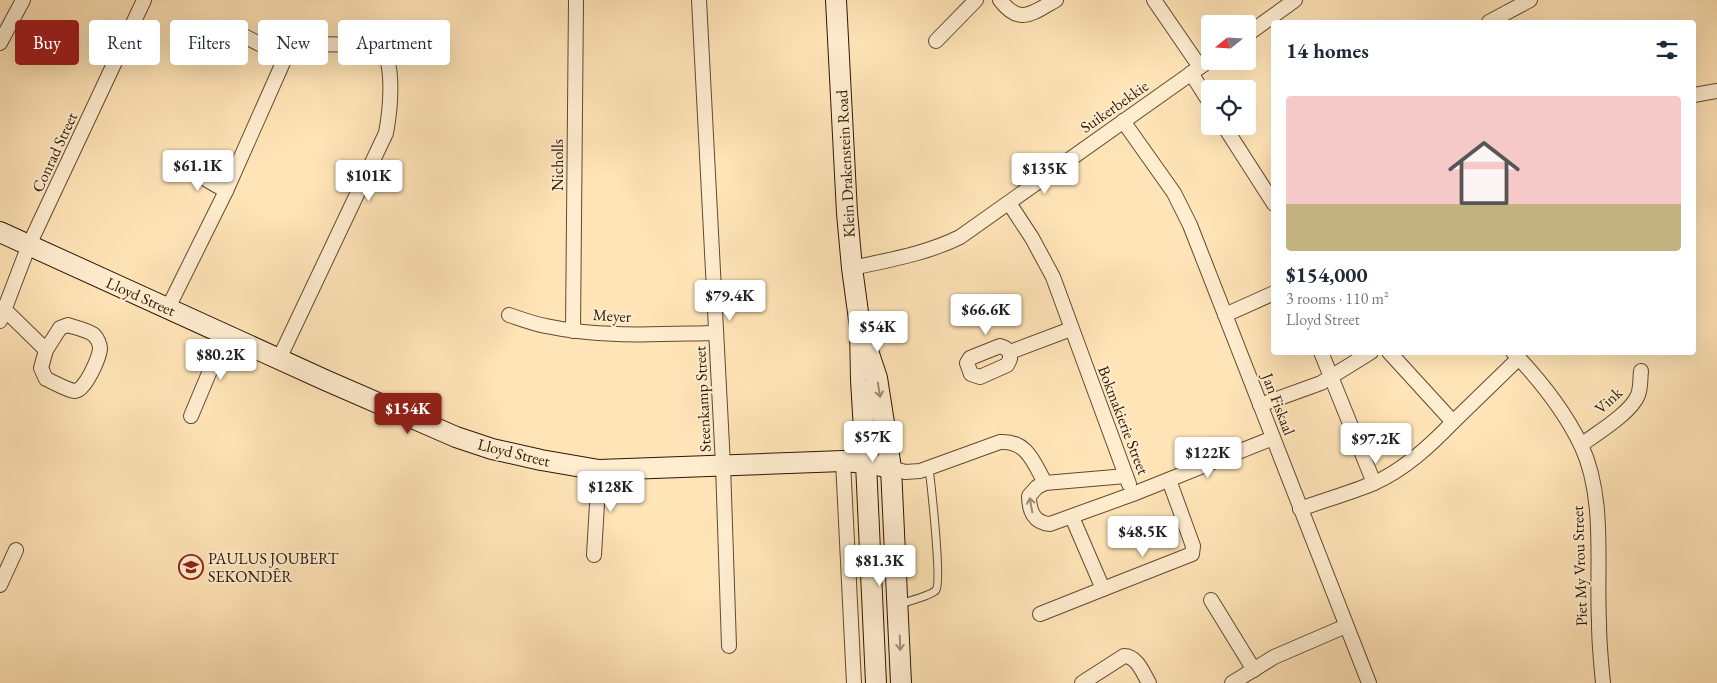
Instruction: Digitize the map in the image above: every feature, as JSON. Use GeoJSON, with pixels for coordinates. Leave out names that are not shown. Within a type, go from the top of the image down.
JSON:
{"type":"FeatureCollection","features":[{"type":"Feature","properties":{"kind":"main road","name":"Klein Drakenstein Road"},"geometry":{"type":"LineString","coordinates":[[836,0],[847,213],[860,327],[876,683]]}},
{"type":"Feature","properties":{"kind":"main road","name":"Lloyd Street"},"geometry":{"type":"LineString","coordinates":[[0,232],[279,359],[456,437],[492,449],[599,470],[843,461],[891,468]]}},
{"type":"Feature","properties":{"kind":"main road","name":"Klein Drakenstein Road"},"geometry":{"type":"LineString","coordinates":[[860,327],[877,378],[891,468],[901,683]]}},
{"type":"Feature","properties":{"kind":"street","name":"Conrad Street"},"geometry":{"type":"LineString","coordinates":[[2,315],[29,245],[144,0]]}},
{"type":"Feature","properties":{"kind":"street","name":"Nicholls"},"geometry":{"type":"LineString","coordinates":[[573,330],[576,0]]}},
{"type":"Feature","properties":{"kind":"street","name":"Steenkamp Street"},"geometry":{"type":"LineString","coordinates":[[699,0],[723,465],[729,646]]}},
{"type":"Feature","properties":{"kind":"street"},"geometry":{"type":"LineString","coordinates":[[936,41],[976,0]]}},
{"type":"Feature","properties":{"kind":"street"},"geometry":{"type":"LineString","coordinates":[[1000,0],[1008,11],[1023,15],[1034,12],[1056,0]]}},
{"type":"Feature","properties":{"kind":"street"},"geometry":{"type":"LineString","coordinates":[[1154,0],[1200,66],[1204,80]]}},
{"type":"Feature","properties":{"kind":"street"},"geometry":{"type":"LineString","coordinates":[[1256,28],[1295,0]]}},
{"type":"Feature","properties":{"kind":"street"},"geometry":{"type":"LineString","coordinates":[[1493,20],[1530,0]]}},
{"type":"Feature","properties":{"kind":"street"},"geometry":{"type":"LineString","coordinates":[[0,44],[18,2]]}},
{"type":"Feature","properties":{"kind":"street"},"geometry":{"type":"LineString","coordinates":[[1266,21],[1271,28]]}},
{"type":"Feature","properties":{"kind":"street"},"geometry":{"type":"LineString","coordinates":[[279,359],[386,133],[390,108],[389,62],[387,54],[379,45],[328,44]]}},
{"type":"Feature","properties":{"kind":"street"},"geometry":{"type":"LineString","coordinates":[[168,308],[226,191],[282,65]]}},
{"type":"Feature","properties":{"kind":"street","name":"Suikerbekkie"},"geometry":{"type":"LineString","coordinates":[[852,268],[920,253],[942,246],[960,237],[1200,66]]}},
{"type":"Feature","properties":{"kind":"street"},"geometry":{"type":"LineString","coordinates":[[1696,95],[1717,91]]}},
{"type":"Feature","properties":{"kind":"street","name":"Jan Fiskaal"},"geometry":{"type":"LineString","coordinates":[[1123,121],[1174,194],[1190,225],[1369,683]]}},
{"type":"Feature","properties":{"kind":"street"},"geometry":{"type":"LineString","coordinates":[[1230,135],[1271,199]]}},
{"type":"Feature","properties":{"kind":"street"},"geometry":{"type":"LineString","coordinates":[[185,167],[226,191]]}},
{"type":"Feature","properties":{"kind":"street","name":"Bokmakierie Street"},"geometry":{"type":"LineString","coordinates":[[1009,203],[1032,238],[1053,277],[1133,494],[1273,438]]}},
{"type":"Feature","properties":{"kind":"street"},"geometry":{"type":"LineString","coordinates":[[1225,315],[1271,294]]}},
{"type":"Feature","properties":{"kind":"street"},"geometry":{"type":"LineString","coordinates":[[2,315],[46,350]]}},
{"type":"Feature","properties":{"kind":"street","name":"Meyer"},"geometry":{"type":"LineString","coordinates":[[509,315],[545,326],[573,330],[624,334],[716,333]]}},
{"type":"Feature","properties":{"kind":"street"},"geometry":{"type":"LineString","coordinates":[[68,325],[92,334],[99,344],[100,350],[83,387],[74,391],[43,376],[41,368],[46,350],[60,328],[68,325]]}},
{"type":"Feature","properties":{"kind":"street"},"geometry":{"type":"LineString","coordinates":[[1010,352],[1071,329]]}},
{"type":"Feature","properties":{"kind":"street"},"geometry":{"type":"LineString","coordinates":[[191,416],[225,334]]}},
{"type":"Feature","properties":{"kind":"street"},"geometry":{"type":"LineString","coordinates":[[1322,355],[1374,483]]}},
{"type":"Feature","properties":{"kind":"street"},"geometry":{"type":"LineString","coordinates":[[1260,405],[1294,394],[1331,378],[1366,355]]}},
{"type":"Feature","properties":{"kind":"street"},"geometry":{"type":"LineString","coordinates":[[1392,355],[1453,422]]}},
{"type":"Feature","properties":{"kind":"street"},"geometry":{"type":"LineString","coordinates":[[1300,509],[1374,483],[1409,462],[1435,441],[1516,355]]}},
{"type":"Feature","properties":{"kind":"street","name":"Piet My Vrou Street"},"geometry":{"type":"LineString","coordinates":[[1516,355],[1560,406],[1581,446],[1591,475],[1598,535],[1598,622],[1603,683]]}},
{"type":"Feature","properties":{"kind":"street","name":"Vink"},"geometry":{"type":"LineString","coordinates":[[1581,446],[1634,403],[1640,387],[1641,371]]}},
{"type":"Feature","properties":{"kind":"street"},"geometry":{"type":"LineString","coordinates":[[891,468],[905,472],[920,471],[1000,442],[1009,441],[1015,442],[1032,459],[1045,483]]}},
{"type":"Feature","properties":{"kind":"street"},"geometry":{"type":"LineString","coordinates":[[843,461],[854,683]]}},
{"type":"Feature","properties":{"kind":"street"},"geometry":{"type":"LineString","coordinates":[[594,555],[599,470]]}},
{"type":"Feature","properties":{"kind":"street"},"geometry":{"type":"LineString","coordinates":[[1126,476],[1045,483],[1037,487],[1029,496],[1031,512],[1042,524],[1050,524],[1133,494]]}},
{"type":"Feature","properties":{"kind":"street"},"geometry":{"type":"LineString","coordinates":[[1040,614],[1192,554],[1194,546],[1169,480]]}},
{"type":"Feature","properties":{"kind":"street"},"geometry":{"type":"LineString","coordinates":[[1072,516],[1103,589]]}},
{"type":"Feature","properties":{"kind":"street"},"geometry":{"type":"LineString","coordinates":[[0,585],[16,550]]}},
{"type":"Feature","properties":{"kind":"street"},"geometry":{"type":"LineString","coordinates":[[1211,600],[1254,670]]}},
{"type":"Feature","properties":{"kind":"street"},"geometry":{"type":"LineString","coordinates":[[1232,683],[1281,654],[1346,626]]}},
{"type":"Feature","properties":{"kind":"street"},"geometry":{"type":"LineString","coordinates":[[1082,683],[1124,656],[1135,659],[1149,683]]}},
{"type":"Feature","properties":{"kind":"lane"},"geometry":{"type":"LineString","coordinates":[[898,605],[932,594],[938,586],[929,468]]}},
{"type":"Feature","properties":{"kind":"place","name":"PAULUS JOUBERT SEKONDÊR"},"geometry":{"type":"Point","coordinates":[191,567]}}]}
